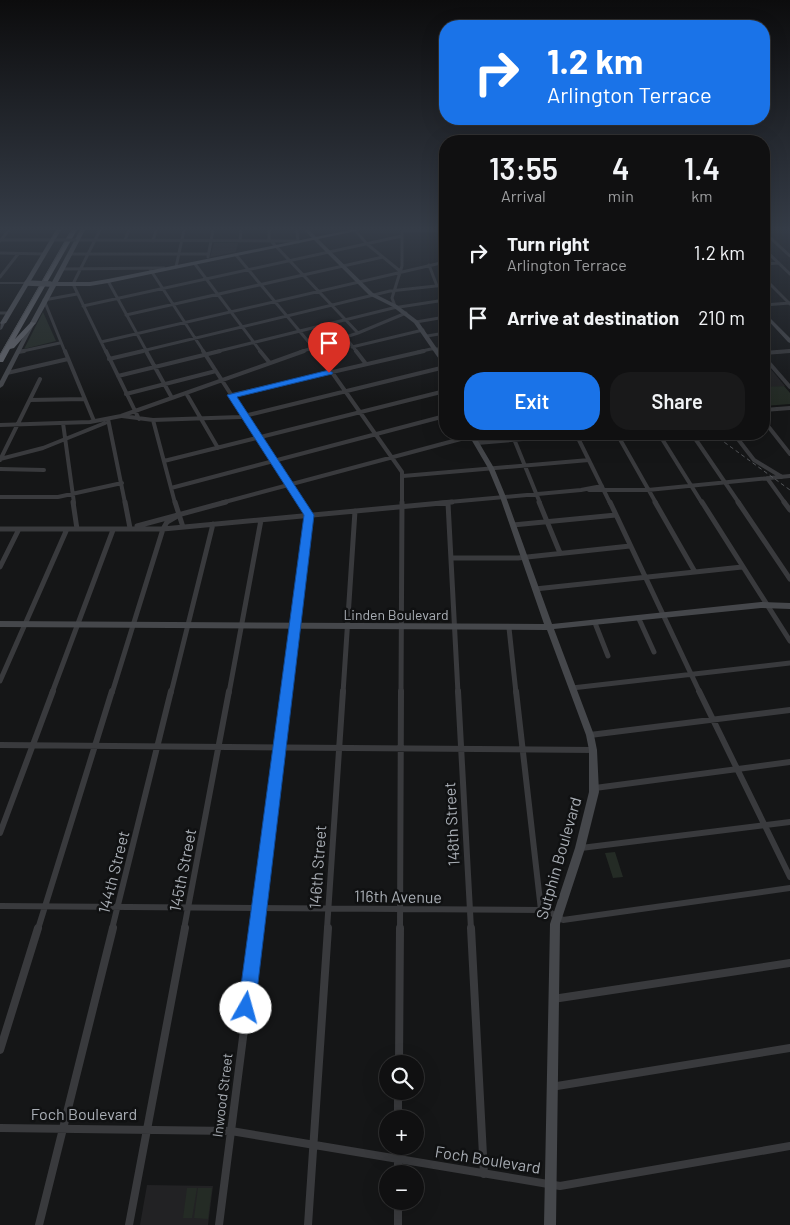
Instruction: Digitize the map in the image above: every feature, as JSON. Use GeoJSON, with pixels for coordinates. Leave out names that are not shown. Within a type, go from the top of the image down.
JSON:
{"type":"FeatureCollection","features":[{"type":"Feature","properties":{"kind":"highway"},"geometry":{"type":"LineString","coordinates":[[0,347],[35,287]]}},
{"type":"Feature","properties":{"kind":"highway"},"geometry":{"type":"LineString","coordinates":[[0,359],[44,287]]}},
{"type":"Feature","properties":{"kind":"highway"},"geometry":{"type":"LineString","coordinates":[[0,359],[7,355],[33,323]]}},
{"type":"Feature","properties":{"kind":"main road"},"geometry":{"type":"LineString","coordinates":[[2,325],[24,287]]}},
{"type":"Feature","properties":{"kind":"main road"},"geometry":{"type":"LineString","coordinates":[[0,386],[50,287]]}},
{"type":"Feature","properties":{"kind":"main road"},"geometry":{"type":"LineString","coordinates":[[365,287],[373,295],[396,306],[416,322],[439,356]]}},
{"type":"Feature","properties":{"kind":"main road"},"geometry":{"type":"LineString","coordinates":[[770,319],[790,340]]}},
{"type":"Feature","properties":{"kind":"main road","name":"Sutphin Boulevard"},"geometry":{"type":"LineString","coordinates":[[475,440],[491,468],[503,497],[523,557],[590,735],[593,750],[594,788],[580,848],[556,916],[552,999],[550,1225]]}},
{"type":"Feature","properties":{"kind":"main road","name":"Linden Boulevard"},"geometry":{"type":"LineString","coordinates":[[0,624],[550,628],[766,605],[790,606]]}},
{"type":"Feature","properties":{"kind":"street"},"geometry":{"type":"LineString","coordinates":[[74,287],[139,419]]}},
{"type":"Feature","properties":{"kind":"street"},"geometry":{"type":"LineString","coordinates":[[111,287],[172,398]]}},
{"type":"Feature","properties":{"kind":"street"},"geometry":{"type":"LineString","coordinates":[[83,306],[170,287]]}},
{"type":"Feature","properties":{"kind":"street"},"geometry":{"type":"LineString","coordinates":[[212,287],[268,362]]}},
{"type":"Feature","properties":{"kind":"street"},"geometry":{"type":"LineString","coordinates":[[126,315],[252,287]]}},
{"type":"Feature","properties":{"kind":"street"},"geometry":{"type":"LineString","coordinates":[[263,287],[314,348],[403,476],[398,1055]]}},
{"type":"Feature","properties":{"kind":"street"},"geometry":{"type":"LineString","coordinates":[[314,287],[358,333]]}},
{"type":"Feature","properties":{"kind":"street"},"geometry":{"type":"LineString","coordinates":[[101,342],[333,287]]}},
{"type":"Feature","properties":{"kind":"street"},"geometry":{"type":"LineString","coordinates":[[395,287],[392,298],[396,306]]}},
{"type":"Feature","properties":{"kind":"street"},"geometry":{"type":"LineString","coordinates":[[109,359],[373,295],[427,287]]}},
{"type":"Feature","properties":{"kind":"street"},"geometry":{"type":"LineString","coordinates":[[774,287],[790,303]]}},
{"type":"Feature","properties":{"kind":"street"},"geometry":{"type":"LineString","coordinates":[[162,289],[309,515]]}},
{"type":"Feature","properties":{"kind":"street"},"geometry":{"type":"LineString","coordinates":[[77,294],[44,300],[60,343],[94,421]]}},
{"type":"Feature","properties":{"kind":"street"},"geometry":{"type":"LineString","coordinates":[[118,376],[396,306],[439,301]]}},
{"type":"Feature","properties":{"kind":"street"},"geometry":{"type":"LineString","coordinates":[[770,305],[790,303]]}},
{"type":"Feature","properties":{"kind":"street"},"geometry":{"type":"LineString","coordinates":[[0,313],[9,313]]}},
{"type":"Feature","properties":{"kind":"street"},"geometry":{"type":"LineString","coordinates":[[0,459],[43,448],[87,431],[106,421],[268,362],[358,333],[406,313]]}},
{"type":"Feature","properties":{"kind":"street"},"geometry":{"type":"LineString","coordinates":[[416,322],[439,318]]}},
{"type":"Feature","properties":{"kind":"street"},"geometry":{"type":"LineString","coordinates":[[352,346],[423,330]]}},
{"type":"Feature","properties":{"kind":"street"},"geometry":{"type":"LineString","coordinates":[[427,336],[439,334]]}},
{"type":"Feature","properties":{"kind":"street"},"geometry":{"type":"LineString","coordinates":[[345,337],[366,364]]}},
{"type":"Feature","properties":{"kind":"street"},"geometry":{"type":"LineString","coordinates":[[18,352],[60,343]]}},
{"type":"Feature","properties":{"kind":"street"},"geometry":{"type":"LineString","coordinates":[[232,395],[439,349]]}},
{"type":"Feature","properties":{"kind":"street"},"geometry":{"type":"LineString","coordinates":[[770,353],[790,351]]}},
{"type":"Feature","properties":{"kind":"street"},"geometry":{"type":"LineString","coordinates":[[7,373],[68,359]]}},
{"type":"Feature","properties":{"kind":"street"},"geometry":{"type":"LineString","coordinates":[[770,364],[790,387]]}},
{"type":"Feature","properties":{"kind":"street"},"geometry":{"type":"LineString","coordinates":[[122,416],[153,420],[245,416],[439,368]]}},
{"type":"Feature","properties":{"kind":"street"},"geometry":{"type":"LineString","coordinates":[[126,394],[216,371]]}},
{"type":"Feature","properties":{"kind":"street"},"geometry":{"type":"LineString","coordinates":[[0,459],[40,379]]}},
{"type":"Feature","properties":{"kind":"street"},"geometry":{"type":"LineString","coordinates":[[164,462],[439,392]]}},
{"type":"Feature","properties":{"kind":"street"},"geometry":{"type":"LineString","coordinates":[[186,393],[218,448]]}},
{"type":"Feature","properties":{"kind":"street"},"geometry":{"type":"LineString","coordinates":[[30,400],[85,399]]}},
{"type":"Feature","properties":{"kind":"street"},"geometry":{"type":"LineString","coordinates":[[770,410],[790,408]]}},
{"type":"Feature","properties":{"kind":"street"},"geometry":{"type":"LineString","coordinates":[[171,488],[439,418]]}},
{"type":"Feature","properties":{"kind":"street"},"geometry":{"type":"LineString","coordinates":[[153,420],[183,527]]}},
{"type":"Feature","properties":{"kind":"street"},"geometry":{"type":"LineString","coordinates":[[0,425],[106,421]]}},
{"type":"Feature","properties":{"kind":"street"},"geometry":{"type":"LineString","coordinates":[[106,421],[122,483],[130,528]]}},
{"type":"Feature","properties":{"kind":"street"},"geometry":{"type":"LineString","coordinates":[[86,422],[87,431]]}},
{"type":"Feature","properties":{"kind":"street"},"geometry":{"type":"LineString","coordinates":[[63,423],[77,529]]}},
{"type":"Feature","properties":{"kind":"street"},"geometry":{"type":"LineString","coordinates":[[770,428],[790,454]]}},
{"type":"Feature","properties":{"kind":"street"},"geometry":{"type":"LineString","coordinates":[[0,529],[113,530],[130,528],[466,440]]}},
{"type":"Feature","properties":{"kind":"street"},"geometry":{"type":"LineString","coordinates":[[514,440],[560,553]]}},
{"type":"Feature","properties":{"kind":"street"},"geometry":{"type":"LineString","coordinates":[[579,440],[616,515],[643,578],[790,877]]}},
{"type":"Feature","properties":{"kind":"street"},"geometry":{"type":"LineString","coordinates":[[620,440],[695,572]]}},
{"type":"Feature","properties":{"kind":"street"},"geometry":{"type":"LineString","coordinates":[[663,440],[766,605],[789,637]]}},
{"type":"Feature","properties":{"kind":"street"},"geometry":{"type":"LineString","coordinates":[[696,440],[790,579]]}},
{"type":"Feature","properties":{"kind":"street"},"geometry":{"type":"LineString","coordinates":[[739,440],[754,460],[782,477]]}},
{"type":"Feature","properties":{"kind":"street"},"geometry":{"type":"LineString","coordinates":[[403,476],[589,460]]}},
{"type":"Feature","properties":{"kind":"street"},"geometry":{"type":"LineString","coordinates":[[0,469],[44,470]]}},
{"type":"Feature","properties":{"kind":"street"},"geometry":{"type":"LineString","coordinates":[[130,528],[163,529],[581,490],[648,490],[790,476]]}},
{"type":"Feature","properties":{"kind":"street"},"geometry":{"type":"LineString","coordinates":[[767,478],[790,510]]}},
{"type":"Feature","properties":{"kind":"street"},"geometry":{"type":"LineString","coordinates":[[0,497],[58,497],[122,483]]}},
{"type":"Feature","properties":{"kind":"street","name":"148th Street"},"geometry":{"type":"LineString","coordinates":[[448,503],[484,1174]]}},
{"type":"Feature","properties":{"kind":"street","name":"146th Street"},"geometry":{"type":"LineString","coordinates":[[308,1225],[356,511]]}},
{"type":"Feature","properties":{"kind":"street"},"geometry":{"type":"LineString","coordinates":[[0,1050],[3,1032],[45,906],[163,529],[167,522],[179,515]]}},
{"type":"Feature","properties":{"kind":"street","name":"Inwood Street"},"geometry":{"type":"LineString","coordinates":[[219,1225],[309,515]]}},
{"type":"Feature","properties":{"kind":"street"},"geometry":{"type":"LineString","coordinates":[[513,525],[616,515]]}},
{"type":"Feature","properties":{"kind":"street","name":"145th Street"},"geometry":{"type":"LineString","coordinates":[[129,1225],[261,520]]}},
{"type":"Feature","properties":{"kind":"street","name":"144th Street"},"geometry":{"type":"LineString","coordinates":[[39,1225],[213,524]]}},
{"type":"Feature","properties":{"kind":"street"},"geometry":{"type":"LineString","coordinates":[[0,566],[18,529]]}},
{"type":"Feature","properties":{"kind":"street"},"geometry":{"type":"LineString","coordinates":[[0,681],[67,529]]}},
{"type":"Feature","properties":{"kind":"street"},"geometry":{"type":"LineString","coordinates":[[0,833],[113,530]]}},
{"type":"Feature","properties":{"kind":"street"},"geometry":{"type":"LineString","coordinates":[[451,558],[523,557],[630,546]]}},
{"type":"Feature","properties":{"kind":"street"},"geometry":{"type":"LineString","coordinates":[[535,589],[742,567]]}},
{"type":"Feature","properties":{"kind":"street"},"geometry":{"type":"LineString","coordinates":[[638,619],[654,652]]}},
{"type":"Feature","properties":{"kind":"street"},"geometry":{"type":"LineString","coordinates":[[596,623],[608,656]]}},
{"type":"Feature","properties":{"kind":"street"},"geometry":{"type":"LineString","coordinates":[[509,628],[541,910]]}},
{"type":"Feature","properties":{"kind":"street"},"geometry":{"type":"LineString","coordinates":[[572,688],[790,663]]}},
{"type":"Feature","properties":{"kind":"street"},"geometry":{"type":"LineString","coordinates":[[590,735],[790,710]]}},
{"type":"Feature","properties":{"kind":"street"},"geometry":{"type":"LineString","coordinates":[[0,745],[593,750]]}},
{"type":"Feature","properties":{"kind":"street"},"geometry":{"type":"LineString","coordinates":[[594,788],[790,762]]}},
{"type":"Feature","properties":{"kind":"street"},"geometry":{"type":"LineString","coordinates":[[580,848],[790,822]]}},
{"type":"Feature","properties":{"kind":"street","name":"116th Avenue"},"geometry":{"type":"LineString","coordinates":[[0,906],[541,910],[548,911],[563,920],[790,888]]}},
{"type":"Feature","properties":{"kind":"street"},"geometry":{"type":"LineString","coordinates":[[552,999],[790,963]]}},
{"type":"Feature","properties":{"kind":"street"},"geometry":{"type":"LineString","coordinates":[[551,1087],[790,1048]]}},
{"type":"Feature","properties":{"kind":"street","name":"Foch Boulevard"},"geometry":{"type":"LineString","coordinates":[[0,1128],[231,1131],[560,1186],[790,1146]]}},
{"type":"Feature","properties":{"kind":"street"},"geometry":{"type":"LineString","coordinates":[[398,1155],[398,1165]]}},
{"type":"Feature","properties":{"kind":"street"},"geometry":{"type":"LineString","coordinates":[[398,1210],[398,1225]]}},
{"type":"Feature","properties":{"kind":"shaded area"},"geometry":{"type":"Polygon","coordinates":[[[43,312],[56,341],[24,349],[43,312]]]}},
{"type":"Feature","properties":{"kind":"shaded area"},"geometry":{"type":"Polygon","coordinates":[[[770,368],[785,386],[770,388],[770,368]]]}},
{"type":"Feature","properties":{"kind":"shaded area"},"geometry":{"type":"Polygon","coordinates":[[[784,386],[790,393],[790,404],[770,406],[770,387],[784,386]]]}},
{"type":"Feature","properties":{"kind":"shaded area"},"geometry":{"type":"Polygon","coordinates":[[[615,852],[623,877],[613,878],[605,853],[615,852]]]}},
{"type":"Feature","properties":{"kind":"shaded area"},"geometry":{"type":"Polygon","coordinates":[[[147,1185],[213,1186],[208,1225],[140,1225],[147,1185]]]}},
{"type":"Feature","properties":{"kind":"shaded area"},"geometry":{"type":"Polygon","coordinates":[[[187,1188],[197,1188],[192,1218],[183,1218],[187,1188]]]}},
{"type":"Feature","properties":{"kind":"shaded area"},"geometry":{"type":"Polygon","coordinates":[[[198,1188],[212,1188],[208,1219],[194,1218],[198,1188]]]}},
{"type":"Feature","properties":{"kind":"tram line"},"geometry":{"type":"LineString","coordinates":[[0,355],[39,287]]}},
{"type":"Feature","properties":{"kind":"railway"},"geometry":{"type":"LineString","coordinates":[[721,440],[790,490]]}},
{"type":"Feature","properties":{"kind":"route"},"geometry":{"type":"LineString","coordinates":[[246,1008],[309,515],[232,395],[329,373]]}}]}
